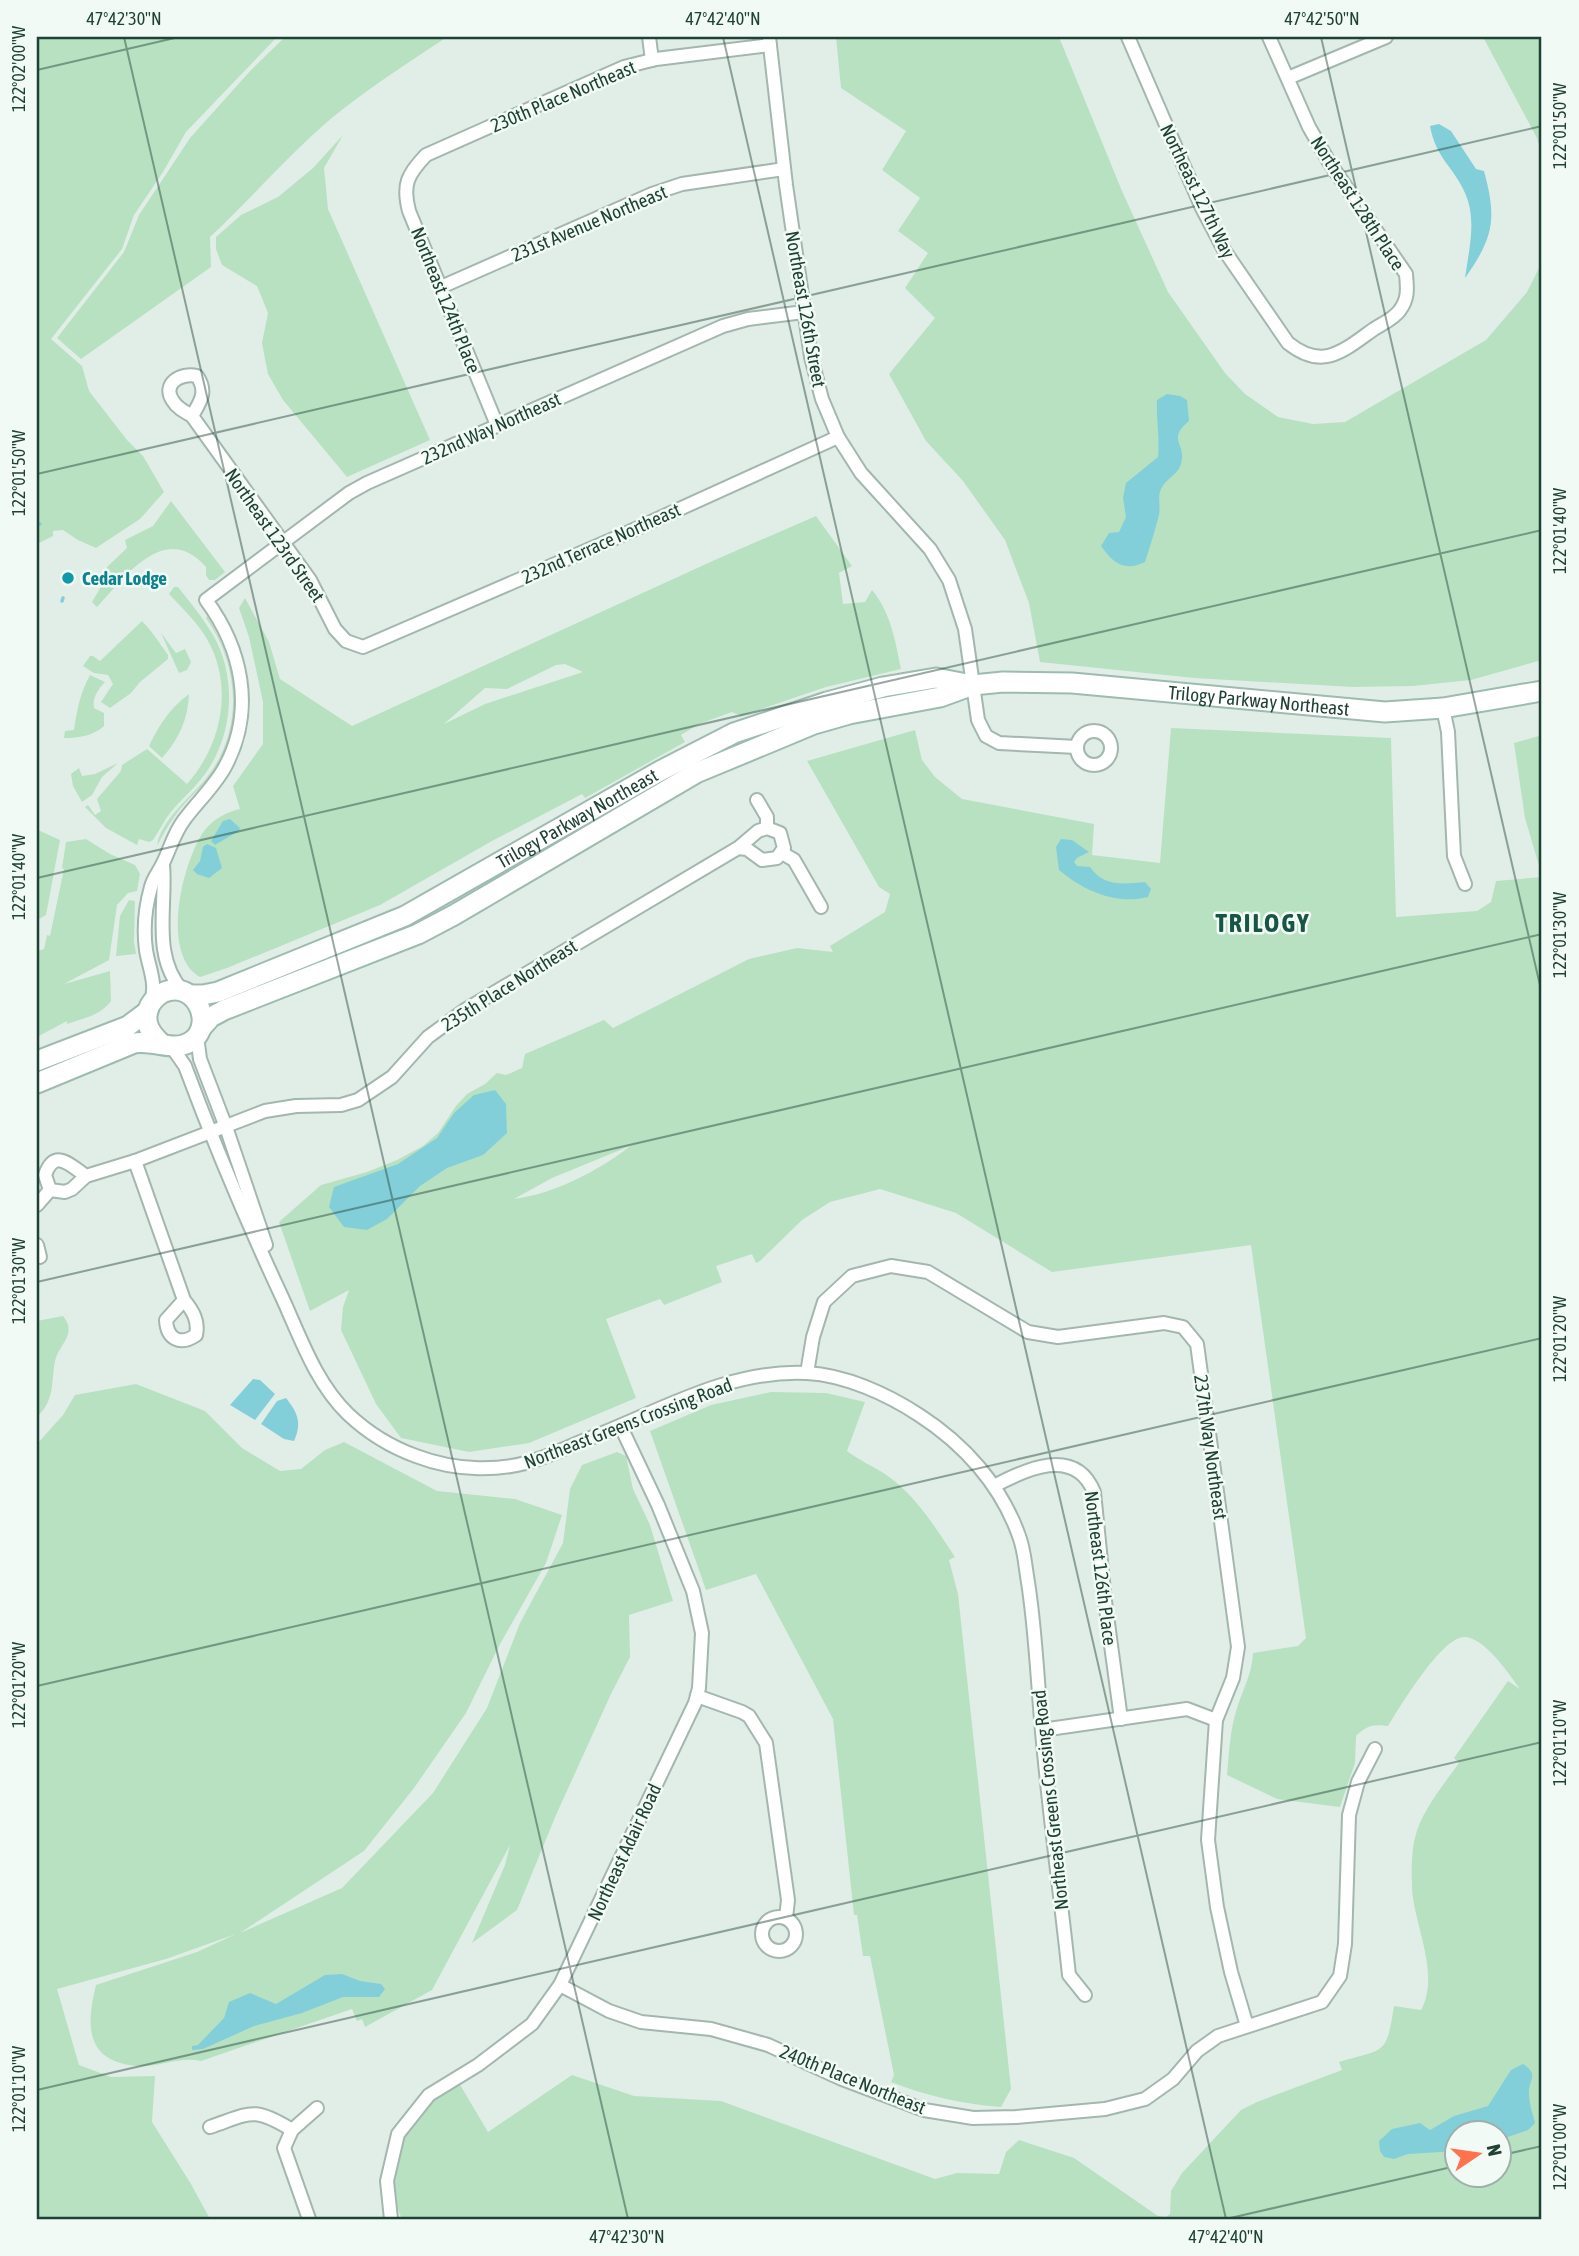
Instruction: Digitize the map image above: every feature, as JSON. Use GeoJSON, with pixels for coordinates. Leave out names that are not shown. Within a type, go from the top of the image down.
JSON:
{"type":"FeatureCollection","features":[{"type":"Feature","properties":{"kind":"street"},"geometry":{"type":"LineString","coordinates":[[649,37],[652,60]]}},
{"type":"Feature","properties":{"kind":"street","name":"Northeast 127th Way"},"geometry":{"type":"LineString","coordinates":[[1128,37],[1202,208],[1224,250],[1288,343],[1303,355],[1318,358],[1339,354],[1400,311],[1408,293]]}},
{"type":"Feature","properties":{"kind":"street","name":"Northeast 128th Place"},"geometry":{"type":"LineString","coordinates":[[1269,37],[1309,127],[1329,162],[1406,274],[1408,293]]}},
{"type":"Feature","properties":{"kind":"street"},"geometry":{"type":"LineString","coordinates":[[1288,78],[1368,37]]}},
{"type":"Feature","properties":{"kind":"street"},"geometry":{"type":"LineString","coordinates":[[1288,78],[1386,37]]}},
{"type":"Feature","properties":{"kind":"street","name":"230th Place Northeast"},"geometry":{"type":"LineString","coordinates":[[410,173],[426,155],[624,67],[769,41]]}},
{"type":"Feature","properties":{"kind":"street","name":"Northeast 126th Street"},"geometry":{"type":"LineString","coordinates":[[769,41],[804,312],[822,399],[838,437],[861,473],[930,549],[949,579],[965,629],[978,720],[986,736],[999,743],[1077,747]]}},
{"type":"Feature","properties":{"kind":"street","name":"231st Avenue Northeast"},"geometry":{"type":"LineString","coordinates":[[441,287],[652,194],[682,184],[784,169]]}},
{"type":"Feature","properties":{"kind":"street","name":"Northeast 124th Place"},"geometry":{"type":"LineString","coordinates":[[410,173],[405,194],[409,211],[497,425]]}},
{"type":"Feature","properties":{"kind":"street","name":"232nd Way Northeast"},"geometry":{"type":"LineString","coordinates":[[163,864],[182,823],[226,767],[239,732],[243,692],[235,654],[222,622],[206,600],[349,493],[367,483],[723,326],[748,319],[804,312]]}},
{"type":"Feature","properties":{"kind":"street","name":"Northeast 123rd Street"},"geometry":{"type":"LineString","coordinates":[[192,416],[310,580],[335,629],[346,641],[363,647]]}},
{"type":"Feature","properties":{"kind":"street","name":"232nd Terrace Northeast"},"geometry":{"type":"LineString","coordinates":[[363,647],[608,541],[838,437]]}},
{"type":"Feature","properties":{"kind":"street","name":"Trilogy Parkway Northeast"},"geometry":{"type":"LineString","coordinates":[[187,993],[203,995],[218,992],[405,916],[704,747],[734,733],[827,702],[883,687],[936,678],[973,685]]}},
{"type":"Feature","properties":{"kind":"street","name":"Trilogy Parkway Northeast"},"geometry":{"type":"LineString","coordinates":[[199,1032],[211,1017],[224,1010],[418,934],[696,773],[814,724],[849,713],[940,697],[973,685],[1003,682],[1072,683],[1385,712],[1443,708],[1542,691]]}},
{"type":"Feature","properties":{"kind":"street"},"geometry":{"type":"LineString","coordinates":[[1443,708],[1448,732],[1454,856],[1465,884]]}},
{"type":"Feature","properties":{"kind":"street"},"geometry":{"type":"LineString","coordinates":[[738,848],[747,849],[762,860],[777,858],[784,848],[780,833],[767,828],[766,817],[757,800]]}},
{"type":"Feature","properties":{"kind":"street","name":"235th Place Northeast"},"geometry":{"type":"LineString","coordinates":[[50,1190],[65,1192],[86,1176],[135,1161],[265,1111],[286,1107],[341,1105],[358,1100],[392,1077],[444,1023],[738,848],[758,831],[767,828]]}},
{"type":"Feature","properties":{"kind":"street"},"geometry":{"type":"LineString","coordinates":[[782,853],[794,860],[821,907]]}},
{"type":"Feature","properties":{"kind":"street"},"geometry":{"type":"LineString","coordinates":[[37,1083],[134,1043],[189,1042],[199,1032],[201,1008],[174,981],[166,963],[163,864]]}},
{"type":"Feature","properties":{"kind":"street"},"geometry":{"type":"LineString","coordinates":[[163,864],[153,878],[144,922],[146,950],[155,985],[149,1028],[166,1044]]}},
{"type":"Feature","properties":{"kind":"street"},"geometry":{"type":"LineString","coordinates":[[37,1061],[128,1026],[165,992],[187,993]]}},
{"type":"Feature","properties":{"kind":"street","name":"Northeast Greens Crossing Road"},"geometry":{"type":"LineString","coordinates":[[199,1032],[200,1059],[226,1127],[284,1302]]}},
{"type":"Feature","properties":{"kind":"street","name":"Northeast Greens Crossing Road"},"geometry":{"type":"LineString","coordinates":[[166,1044],[185,1066],[210,1133],[316,1372],[346,1412],[400,1450],[457,1467],[515,1465],[538,1460],[702,1391],[737,1380],[807,1373],[868,1389],[907,1407],[959,1445],[1000,1493],[1020,1539],[1032,1605],[1042,1730],[1069,1975],[1084,1995]]}},
{"type":"Feature","properties":{"kind":"street"},"geometry":{"type":"LineString","coordinates":[[37,1205],[50,1190],[45,1175],[54,1162],[62,1160],[71,1163],[86,1176]]}},
{"type":"Feature","properties":{"kind":"street"},"geometry":{"type":"LineString","coordinates":[[135,1161],[184,1300]]}},
{"type":"Feature","properties":{"kind":"street","name":"237th Way Northeast"},"geometry":{"type":"LineString","coordinates":[[807,1373],[813,1337],[824,1302],[852,1276],[891,1266],[928,1272],[1028,1332],[1040,1336],[1064,1336],[1164,1322],[1183,1327],[1196,1344],[1238,1647],[1233,1678],[1216,1720],[1208,1840],[1217,1907],[1231,1972],[1247,2026]]}},
{"type":"Feature","properties":{"kind":"street","name":"Northeast Adair Road"},"geometry":{"type":"LineString","coordinates":[[391,2219],[387,2181],[398,2134],[429,2095],[478,2065],[532,2024],[560,1985],[697,1696],[702,1633],[693,1591],[658,1504],[621,1427]]}},
{"type":"Feature","properties":{"kind":"street","name":"Northeast 126th Place"},"geometry":{"type":"LineString","coordinates":[[994,1486],[1033,1469],[1059,1464],[1072,1467],[1089,1480],[1094,1492],[1121,1719]]}},
{"type":"Feature","properties":{"kind":"street"},"geometry":{"type":"LineString","coordinates":[[697,1696],[749,1716],[766,1743],[788,1900],[786,1918]]}},
{"type":"Feature","properties":{"kind":"street"},"geometry":{"type":"LineString","coordinates":[[1042,1730],[1187,1709],[1216,1720]]}},
{"type":"Feature","properties":{"kind":"street","name":"240th Place Northeast"},"geometry":{"type":"LineString","coordinates":[[560,1985],[608,2011],[641,2022],[710,2029],[768,2045],[842,2079],[923,2110],[973,2118],[1016,2117],[1105,2109],[1145,2099],[1173,2079],[1197,2051],[1218,2036],[1322,2002],[1340,1976],[1345,1944],[1349,1815],[1358,1783],[1375,1749]]}},
{"type":"Feature","properties":{"kind":"street"},"geometry":{"type":"LineString","coordinates":[[309,2219],[284,2148],[292,2130],[317,2108]]}},
{"type":"Feature","properties":{"kind":"street"},"geometry":{"type":"LineString","coordinates":[[211,2127],[251,2113],[269,2116],[292,2130]]}},
{"type":"Feature","properties":{"kind":"green space"},"geometry":{"type":"Polygon","coordinates":[[[37,37],[277,37],[186,132],[134,215],[122,249],[51,339],[82,366],[89,391],[143,456],[164,492],[140,519],[96,548],[63,530],[53,531],[53,536],[37,544],[37,37]]]}},
{"type":"Feature","properties":{"kind":"green space"},"geometry":{"type":"Polygon","coordinates":[[[285,37],[447,37],[361,96],[301,146],[210,237],[211,267],[81,359],[57,338],[124,252],[139,215],[190,138],[251,70],[285,37]]]}},
{"type":"Feature","properties":{"kind":"green space"},"geometry":{"type":"Polygon","coordinates":[[[836,37],[1059,37],[1122,191],[1168,292],[1225,373],[1245,394],[1278,417],[1313,424],[1345,422],[1486,340],[1527,292],[1542,262],[1542,660],[1471,680],[1413,686],[1353,687],[1194,678],[1040,662],[1029,603],[1005,540],[963,481],[926,441],[889,374],[935,318],[905,288],[928,253],[898,231],[920,198],[882,170],[906,131],[841,88],[836,37]]]}},
{"type":"Feature","properties":{"kind":"green space"},"geometry":{"type":"Polygon","coordinates":[[[1483,37],[1542,37],[1542,156],[1537,138],[1483,37]]]}},
{"type":"Feature","properties":{"kind":"green space"},"geometry":{"type":"Polygon","coordinates":[[[343,135],[324,168],[328,209],[430,440],[347,477],[283,400],[268,374],[262,343],[268,313],[257,286],[222,265],[216,249],[216,237],[241,215],[278,197],[313,168],[343,135]]]}},
{"type":"Feature","properties":{"kind":"green space"},"geometry":{"type":"Polygon","coordinates":[[[171,501],[225,572],[215,580],[209,580],[206,567],[191,554],[176,549],[161,551],[133,568],[97,607],[92,602],[108,575],[107,567],[127,548],[125,540],[153,526],[171,501]]]}},
{"type":"Feature","properties":{"kind":"green space"},"geometry":{"type":"Polygon","coordinates":[[[816,516],[852,566],[839,573],[843,604],[865,602],[872,590],[888,617],[901,669],[826,687],[741,716],[732,712],[699,724],[681,735],[685,742],[585,798],[582,794],[492,841],[380,905],[200,977],[188,965],[181,949],[178,929],[179,907],[188,864],[204,831],[220,817],[240,809],[233,786],[263,744],[263,702],[249,637],[239,608],[245,598],[269,642],[280,679],[352,726],[816,516]],[[565,664],[556,665],[507,689],[485,688],[444,724],[485,704],[583,672],[565,664]]]}},
{"type":"Feature","properties":{"kind":"green space"},"geometry":{"type":"Polygon","coordinates":[[[174,587],[178,587],[201,616],[220,651],[228,684],[227,719],[217,753],[205,774],[170,813],[153,840],[149,842],[139,839],[137,845],[106,828],[85,807],[88,805],[95,815],[101,811],[97,799],[121,771],[122,765],[147,749],[187,784],[209,752],[220,714],[222,695],[215,657],[199,627],[169,594],[174,587]]]}},
{"type":"Feature","properties":{"kind":"green space"},"geometry":{"type":"Polygon","coordinates":[[[207,616],[217,634],[231,672],[235,711],[232,731],[216,769],[178,812],[157,846],[163,828],[216,763],[226,743],[231,722],[231,679],[218,637],[207,616]]]}},
{"type":"Feature","properties":{"kind":"green space"},"geometry":{"type":"Polygon","coordinates":[[[142,621],[153,633],[168,659],[110,708],[101,702],[113,684],[108,675],[94,673],[83,666],[90,656],[100,661],[142,621]]]}},
{"type":"Feature","properties":{"kind":"green space"},"geometry":{"type":"Polygon","coordinates":[[[161,633],[176,653],[185,649],[191,662],[187,670],[179,673],[161,633]]]}},
{"type":"Feature","properties":{"kind":"green space"},"geometry":{"type":"Polygon","coordinates":[[[90,675],[105,682],[94,701],[94,708],[104,713],[104,726],[86,736],[64,738],[65,731],[74,730],[79,702],[90,675]]]}},
{"type":"Feature","properties":{"kind":"green space"},"geometry":{"type":"Polygon","coordinates":[[[189,694],[182,728],[162,758],[149,746],[166,717],[189,694]]]}},
{"type":"Feature","properties":{"kind":"green space"},"geometry":{"type":"Polygon","coordinates":[[[1171,728],[1391,738],[1396,917],[1477,911],[1491,902],[1496,881],[1542,877],[1542,2219],[402,2219],[394,2187],[398,2156],[411,2126],[432,2101],[459,2083],[488,2132],[572,2075],[634,2096],[721,2101],[935,2179],[957,2173],[999,2174],[1006,2152],[1019,2140],[1074,2158],[1158,2216],[1166,2217],[1170,2214],[1171,2191],[1182,2173],[1241,2110],[1342,2070],[1339,2062],[1381,2048],[1389,2034],[1394,2006],[1421,2010],[1426,1997],[1428,1969],[1412,1892],[1413,1851],[1418,1828],[1433,1799],[1459,1763],[1454,1758],[1508,1681],[1520,1689],[1488,1650],[1473,1639],[1465,1637],[1445,1648],[1434,1660],[1388,1726],[1370,1727],[1356,1736],[1355,1763],[1340,1807],[1277,1799],[1227,1775],[1233,1725],[1253,1653],[1298,1646],[1306,1638],[1251,1245],[1052,1272],[956,1213],[880,1189],[830,1202],[802,1220],[760,1261],[756,1263],[752,1254],[716,1266],[722,1282],[664,1305],[660,1299],[606,1319],[636,1398],[529,1443],[469,1452],[401,1438],[376,1404],[341,1330],[343,1307],[349,1290],[310,1311],[279,1222],[321,1185],[367,1172],[423,1146],[438,1133],[467,1094],[485,1084],[497,1073],[506,1075],[522,1068],[525,1054],[604,1020],[613,1028],[749,959],[797,948],[833,952],[830,946],[885,912],[890,894],[879,887],[807,761],[915,730],[922,760],[935,777],[962,799],[1094,824],[1092,855],[1160,863],[1171,728]],[[630,1146],[552,1178],[514,1199],[560,1187],[604,1164],[630,1146]]]}},
{"type":"Feature","properties":{"kind":"green space"},"geometry":{"type":"Polygon","coordinates":[[[1542,735],[1542,876],[1525,818],[1514,743],[1542,735]]]}},
{"type":"Feature","properties":{"kind":"green space"},"geometry":{"type":"Polygon","coordinates":[[[118,763],[102,777],[92,795],[82,802],[73,786],[71,774],[79,768],[82,776],[95,774],[118,763]]]}},
{"type":"Feature","properties":{"kind":"green space"},"geometry":{"type":"Polygon","coordinates":[[[38,830],[60,840],[46,915],[37,920],[38,830]]]}},
{"type":"Feature","properties":{"kind":"green space"},"geometry":{"type":"Polygon","coordinates":[[[86,839],[135,865],[140,874],[137,891],[128,893],[117,905],[109,960],[64,984],[110,971],[111,1001],[97,1013],[67,1024],[67,1021],[37,1037],[37,951],[44,949],[47,935],[50,936],[64,869],[66,842],[86,839]]]}},
{"type":"Feature","properties":{"kind":"green space"},"geometry":{"type":"Polygon","coordinates":[[[129,900],[135,901],[136,954],[116,956],[120,916],[129,900]]]}},
{"type":"Feature","properties":{"kind":"green space"},"geometry":{"type":"Polygon","coordinates":[[[63,1316],[69,1328],[68,1334],[55,1361],[50,1398],[37,1417],[37,1321],[63,1316]]]}},
{"type":"Feature","properties":{"kind":"green space"},"geometry":{"type":"Polygon","coordinates":[[[136,1384],[205,1411],[242,1448],[280,1471],[301,1469],[325,1450],[344,1442],[437,1491],[515,1499],[562,1515],[546,1563],[500,1644],[466,1713],[414,1788],[364,1851],[240,1933],[342,1888],[433,1793],[487,1708],[520,1623],[563,1543],[570,1489],[582,1465],[617,1452],[626,1456],[633,1489],[650,1525],[673,1601],[629,1615],[630,1657],[556,1815],[517,1910],[472,1943],[505,1865],[510,1845],[432,1990],[365,2027],[362,2019],[357,2021],[352,2009],[201,2061],[185,2060],[136,2066],[119,2063],[107,2057],[98,2049],[93,2039],[91,2014],[96,1985],[197,1952],[236,1934],[166,1959],[57,1989],[79,2065],[111,2077],[155,2076],[152,2122],[210,2219],[37,2219],[37,1444],[63,1415],[75,1395],[136,1384]]]}},
{"type":"Feature","properties":{"kind":"green space"},"geometry":{"type":"Polygon","coordinates":[[[771,1392],[826,1393],[865,1402],[847,1451],[885,1474],[906,1491],[955,1557],[949,1560],[958,1594],[1011,2089],[1001,2107],[945,2099],[891,2082],[894,2075],[870,1956],[863,1956],[857,1915],[854,1915],[833,1719],[756,1574],[706,1590],[650,1431],[711,1405],[771,1392]]]}},
{"type":"Feature","properties":{"kind":"water"},"geometry":{"type":"Polygon","coordinates":[[[1439,124],[1451,131],[1476,169],[1484,171],[1491,202],[1487,239],[1465,278],[1471,214],[1461,184],[1436,147],[1430,126],[1439,124]]]}},
{"type":"Feature","properties":{"kind":"water"},"geometry":{"type":"Polygon","coordinates":[[[1167,394],[1187,400],[1189,421],[1182,427],[1178,437],[1182,451],[1181,464],[1160,492],[1159,515],[1145,562],[1125,566],[1110,557],[1101,546],[1109,533],[1119,532],[1126,517],[1123,498],[1126,483],[1158,457],[1157,400],[1167,394]]]}},
{"type":"Feature","properties":{"kind":"water"},"geometry":{"type":"Polygon","coordinates":[[[230,819],[240,828],[239,831],[215,845],[211,841],[223,821],[230,819]]]}},
{"type":"Feature","properties":{"kind":"water"},"geometry":{"type":"Polygon","coordinates":[[[1061,839],[1072,840],[1089,852],[1077,858],[1074,862],[1077,866],[1090,867],[1101,878],[1114,883],[1145,882],[1151,889],[1148,897],[1112,898],[1069,878],[1059,870],[1056,847],[1061,839]]]}},
{"type":"Feature","properties":{"kind":"water"},"geometry":{"type":"Polygon","coordinates":[[[207,844],[216,848],[222,868],[209,878],[193,870],[207,844]]]}},
{"type":"Feature","properties":{"kind":"water"},"geometry":{"type":"Polygon","coordinates":[[[495,1090],[506,1104],[507,1133],[483,1155],[447,1168],[420,1186],[387,1219],[367,1230],[344,1227],[329,1207],[334,1187],[398,1164],[437,1138],[454,1113],[474,1095],[495,1090]]]}},
{"type":"Feature","properties":{"kind":"water"},"geometry":{"type":"Polygon","coordinates":[[[253,1379],[260,1380],[275,1394],[255,1420],[230,1405],[253,1379]]]}},
{"type":"Feature","properties":{"kind":"water"},"geometry":{"type":"Polygon","coordinates":[[[286,1398],[298,1418],[294,1441],[284,1439],[261,1424],[277,1401],[286,1398]]]}},
{"type":"Feature","properties":{"kind":"water"},"geometry":{"type":"Polygon","coordinates":[[[342,1974],[360,1981],[381,1984],[385,1989],[379,1997],[343,1997],[302,2013],[254,2026],[203,2049],[192,2050],[192,2046],[198,2045],[224,2018],[229,2002],[250,1993],[276,2004],[325,1975],[342,1974]]]}},
{"type":"Feature","properties":{"kind":"water"},"geometry":{"type":"Polygon","coordinates":[[[1523,2064],[1531,2071],[1529,2098],[1535,2123],[1528,2130],[1512,2136],[1512,2120],[1447,2120],[1488,2106],[1511,2070],[1523,2064]]]}},
{"type":"Feature","properties":{"kind":"water"},"geometry":{"type":"Polygon","coordinates":[[[1420,2123],[1430,2130],[1442,2123],[1442,2152],[1408,2154],[1394,2159],[1384,2157],[1380,2151],[1379,2141],[1392,2129],[1420,2123]]]}},
{"type":"Feature","properties":{"kind":"place","name":"Cedar Lodge"},"geometry":{"type":"Point","coordinates":[68,578]}},
{"type":"Feature","properties":{"kind":"district","name":"TRILOGY"},"geometry":{"type":"Point","coordinates":[1263,923]}}]}
